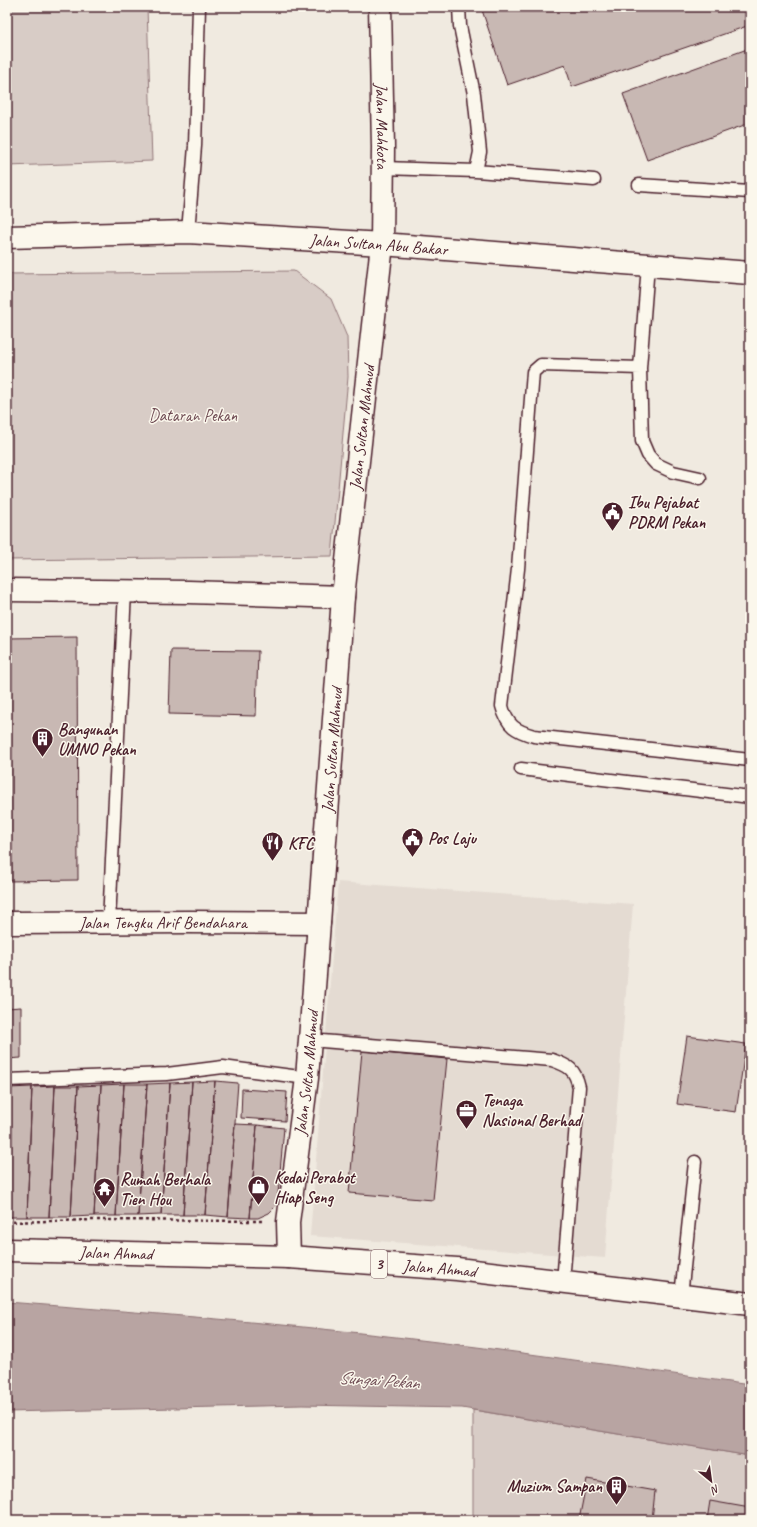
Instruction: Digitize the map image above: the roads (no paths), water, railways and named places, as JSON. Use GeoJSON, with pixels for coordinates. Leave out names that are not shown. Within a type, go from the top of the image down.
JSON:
{"type":"FeatureCollection","features":[{"type":"Feature","properties":{"kind":"main road","name":"Jalan Mahkota"},"geometry":{"type":"LineString","coordinates":[[380,7],[383,168],[382,244]]}},
{"type":"Feature","properties":{"kind":"main road","name":"Jalan Sultan Abu Bakar"},"geometry":{"type":"LineString","coordinates":[[7,237],[188,232],[382,244],[750,273]]}},
{"type":"Feature","properties":{"kind":"main road","name":"Jalan Sultan Mahmud"},"geometry":{"type":"LineString","coordinates":[[288,1257],[288,1222],[307,1078],[343,597],[382,244]]}},
{"type":"Feature","properties":{"kind":"main road"},"geometry":{"type":"LineString","coordinates":[[7,590],[125,591],[343,597]]}},
{"type":"Feature","properties":{"kind":"main road","name":"Jalan Tengku Arif Bendahara"},"geometry":{"type":"LineString","coordinates":[[7,923],[319,923]]}},
{"type":"Feature","properties":{"kind":"main road","name":"Jalan Ahmad"},"geometry":{"type":"LineString","coordinates":[[7,1250],[288,1257],[457,1270],[750,1304]]}},
{"type":"Feature","properties":{"kind":"lane"},"geometry":{"type":"LineString","coordinates":[[188,232],[195,146],[199,7]]}},
{"type":"Feature","properties":{"kind":"lane"},"geometry":{"type":"LineString","coordinates":[[459,7],[460,26],[475,101],[480,152],[476,171]]}},
{"type":"Feature","properties":{"kind":"lane"},"geometry":{"type":"LineString","coordinates":[[383,168],[476,171],[594,180]]}},
{"type":"Feature","properties":{"kind":"lane"},"geometry":{"type":"LineString","coordinates":[[639,186],[750,192]]}},
{"type":"Feature","properties":{"kind":"lane"},"geometry":{"type":"LineString","coordinates":[[648,265],[640,368],[642,441],[648,456],[656,464],[673,472],[700,478]]}},
{"type":"Feature","properties":{"kind":"lane"},"geometry":{"type":"LineString","coordinates":[[640,368],[541,365],[533,372],[518,569],[502,706],[504,715],[511,725],[517,730],[534,736],[750,760]]}},
{"type":"Feature","properties":{"kind":"lane"},"geometry":{"type":"LineString","coordinates":[[109,922],[125,591]]}},
{"type":"Feature","properties":{"kind":"lane"},"geometry":{"type":"LineString","coordinates":[[522,769],[750,797]]}},
{"type":"Feature","properties":{"kind":"lane"},"geometry":{"type":"LineString","coordinates":[[310,1040],[552,1060],[566,1065],[573,1071],[577,1078],[579,1087],[563,1282]]}},
{"type":"Feature","properties":{"kind":"lane"},"geometry":{"type":"LineString","coordinates":[[7,1080],[167,1074],[223,1067],[307,1078]]}},
{"type":"Feature","properties":{"kind":"lane"},"geometry":{"type":"LineString","coordinates":[[681,1296],[695,1162]]}},
{"type":"Feature","properties":{"kind":"water","name":"Sungai Pekan"},"geometry":{"type":"Polygon","coordinates":[[[7,1302],[251,1322],[396,1337],[750,1385],[750,1456],[462,1408],[302,1405],[7,1412],[7,1302]]]}},
{"type":"Feature","properties":{"kind":"place","name":"Ibu Pejabat PDRM Pekan"},"geometry":{"type":"Point","coordinates":[612,532]}},
{"type":"Feature","properties":{"kind":"place","name":"Bangunan UMNO Pekan"},"geometry":{"type":"Point","coordinates":[42,758]}},
{"type":"Feature","properties":{"kind":"place","name":"Pos Laju"},"geometry":{"type":"Point","coordinates":[413,858]}},
{"type":"Feature","properties":{"kind":"place","name":"KFC"},"geometry":{"type":"Point","coordinates":[272,862]}},
{"type":"Feature","properties":{"kind":"place","name":"Tenaga Nasional Berhad"},"geometry":{"type":"Point","coordinates":[467,1130]}},
{"type":"Feature","properties":{"kind":"place","name":"Kedai Perabot Hiap Seng"},"geometry":{"type":"Point","coordinates":[259,1206]}},
{"type":"Feature","properties":{"kind":"place","name":"Rumah Berhala Tien Hou"},"geometry":{"type":"Point","coordinates":[105,1208]}},
{"type":"Feature","properties":{"kind":"place","name":"Muzium Sampan"},"geometry":{"type":"Point","coordinates":[617,1506]}},
{"type":"Feature","properties":{"kind":"park label","name":"Dataran Pekan"},"geometry":{"type":"Point","coordinates":[193,415]}}]}
